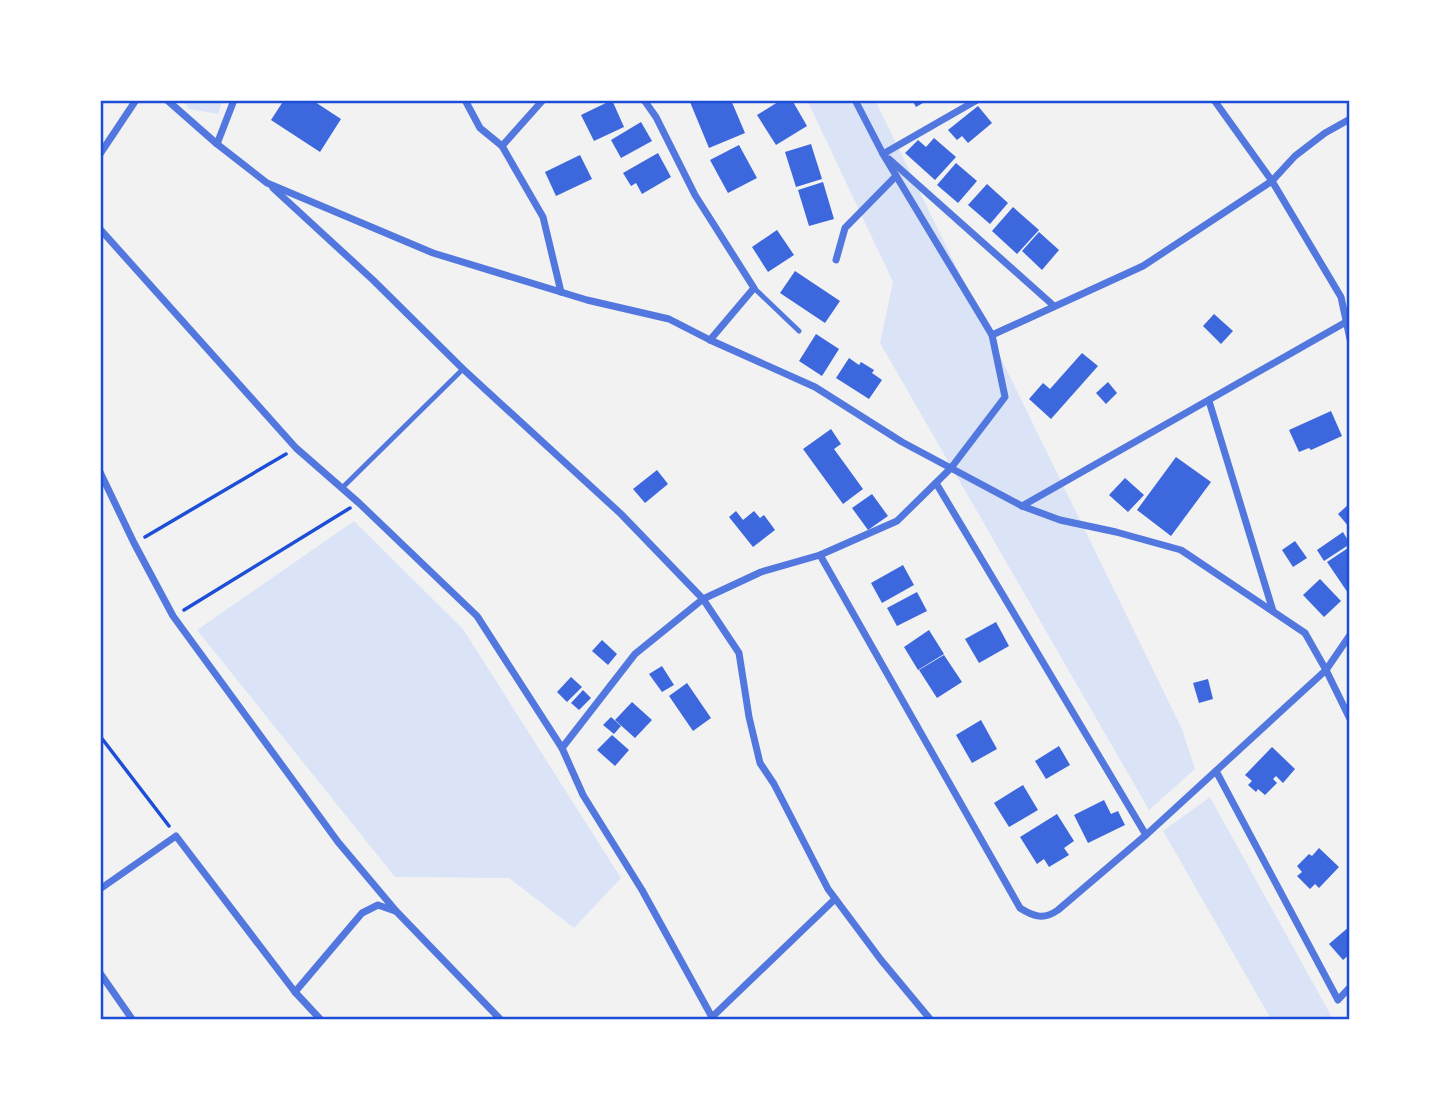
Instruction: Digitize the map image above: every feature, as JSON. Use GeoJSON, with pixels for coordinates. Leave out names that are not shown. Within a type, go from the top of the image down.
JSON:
{"type":"FeatureCollection","features":[{"type":"Feature","properties":{"kind":"street"},"geometry":{"type":"LineString","coordinates":[[100,154],[136,100]]}},
{"type":"Feature","properties":{"kind":"street"},"geometry":{"type":"LineString","coordinates":[[167,100],[267,183],[373,280],[463,369],[621,514],[703,598],[739,653],[749,717],[760,763],[774,784],[828,889],[881,960],[930,1019]]}},
{"type":"Feature","properties":{"kind":"street"},"geometry":{"type":"LineString","coordinates":[[218,144],[234,100]]}},
{"type":"Feature","properties":{"kind":"street"},"geometry":{"type":"LineString","coordinates":[[465,100],[480,128],[502,146],[543,217],[561,292]]}},
{"type":"Feature","properties":{"kind":"street"},"geometry":{"type":"LineString","coordinates":[[502,146],[543,100]]}},
{"type":"Feature","properties":{"kind":"street"},"geometry":{"type":"LineString","coordinates":[[644,100],[656,117],[695,195],[754,288],[710,340]]}},
{"type":"Feature","properties":{"kind":"street"},"geometry":{"type":"LineString","coordinates":[[562,748],[635,654],[703,598],[761,572],[820,555],[897,522],[951,468],[1005,397],[992,335],[883,153],[855,100]]}},
{"type":"Feature","properties":{"kind":"street"},"geometry":{"type":"LineString","coordinates":[[883,153],[977,100]]}},
{"type":"Feature","properties":{"kind":"street"},"geometry":{"type":"LineString","coordinates":[[1214,100],[1272,181],[1341,297],[1350,340]]}},
{"type":"Feature","properties":{"kind":"street"},"geometry":{"type":"LineString","coordinates":[[992,335],[1143,266],[1272,181],[1295,156],[1325,133],[1350,119]]}},
{"type":"Feature","properties":{"kind":"street"},"geometry":{"type":"LineString","coordinates":[[883,153],[1054,306]]}},
{"type":"Feature","properties":{"kind":"street"},"geometry":{"type":"LineString","coordinates":[[836,260],[845,228],[897,176]]}},
{"type":"Feature","properties":{"kind":"street"},"geometry":{"type":"LineString","coordinates":[[267,183],[433,253],[587,300],[669,319],[815,387],[902,442],[1022,506],[1060,520],[1181,550],[1305,634],[1350,719]]}},
{"type":"Feature","properties":{"kind":"street"},"geometry":{"type":"LineString","coordinates":[[100,229],[296,448],[359,503],[477,616],[562,748],[583,795],[642,890],[711,1018],[835,899]]}},
{"type":"Feature","properties":{"kind":"street"},"geometry":{"type":"LineString","coordinates":[[1341,297],[1350,292]]}},
{"type":"Feature","properties":{"kind":"street"},"geometry":{"type":"LineString","coordinates":[[1022,506],[1346,322]]}},
{"type":"Feature","properties":{"kind":"street"},"geometry":{"type":"LineString","coordinates":[[1209,401],[1273,611]]}},
{"type":"Feature","properties":{"kind":"street"},"geometry":{"type":"LineString","coordinates":[[100,472],[173,617],[338,842],[396,911],[500,1019]]}},
{"type":"Feature","properties":{"kind":"street"},"geometry":{"type":"LineString","coordinates":[[936,483],[1146,835]]}},
{"type":"Feature","properties":{"kind":"street"},"geometry":{"type":"LineString","coordinates":[[820,555],[1020,908],[1030,914],[1050,916],[1146,835],[1326,670],[1350,635]]}},
{"type":"Feature","properties":{"kind":"street"},"geometry":{"type":"LineString","coordinates":[[1216,771],[1338,1000],[1350,987]]}},
{"type":"Feature","properties":{"kind":"street"},"geometry":{"type":"LineString","coordinates":[[100,889],[176,836],[295,992],[320,1019]]}},
{"type":"Feature","properties":{"kind":"street"},"geometry":{"type":"LineString","coordinates":[[295,992],[362,913],[378,905],[396,911]]}},
{"type":"Feature","properties":{"kind":"street"},"geometry":{"type":"LineString","coordinates":[[100,973],[132,1019]]}},
{"type":"Feature","properties":{"kind":"lane"},"geometry":{"type":"LineString","coordinates":[[754,288],[799,331]]}},
{"type":"Feature","properties":{"kind":"lane"},"geometry":{"type":"LineString","coordinates":[[342,488],[463,369]]}},
{"type":"Feature","properties":{"kind":"path"},"geometry":{"type":"LineString","coordinates":[[134,543],[296,448]]}},
{"type":"Feature","properties":{"kind":"path"},"geometry":{"type":"LineString","coordinates":[[173,617],[359,503]]}},
{"type":"Feature","properties":{"kind":"path"},"geometry":{"type":"LineString","coordinates":[[100,736],[176,836]]}},
{"type":"Feature","properties":{"kind":"shaded area"},"geometry":{"type":"Polygon","coordinates":[[[183,100],[223,100],[218,114],[189,109],[183,100]]]}},
{"type":"Feature","properties":{"kind":"shaded area"},"geometry":{"type":"Polygon","coordinates":[[[807,100],[875,100],[1182,729],[1195,769],[1149,810],[880,343],[893,282],[807,100]]]}},
{"type":"Feature","properties":{"kind":"shaded area"},"geometry":{"type":"Polygon","coordinates":[[[354,521],[463,629],[621,878],[574,928],[509,878],[395,877],[197,630],[354,521]]]}},
{"type":"Feature","properties":{"kind":"shaded area"},"geometry":{"type":"Polygon","coordinates":[[[1210,797],[1333,1019],[1271,1019],[1163,831],[1210,797]]]}},
{"type":"Feature","properties":{"kind":"building"},"geometry":{"type":"Polygon","coordinates":[[[284,100],[312,100],[341,119],[320,152],[271,120],[284,100]]]}},
{"type":"Feature","properties":{"kind":"building"},"geometry":{"type":"Polygon","coordinates":[[[612,100],[624,127],[594,141],[581,115],[612,100]]]}},
{"type":"Feature","properties":{"kind":"building"},"geometry":{"type":"Polygon","coordinates":[[[731,100],[745,133],[709,148],[690,102],[731,100]]]}},
{"type":"Feature","properties":{"kind":"building"},"geometry":{"type":"Polygon","coordinates":[[[781,100],[792,100],[807,126],[776,145],[757,115],[781,100]]]}},
{"type":"Feature","properties":{"kind":"building"},"geometry":{"type":"Polygon","coordinates":[[[912,100],[928,100],[916,107],[912,100]]]}},
{"type":"Feature","properties":{"kind":"building"},"geometry":{"type":"Polygon","coordinates":[[[978,106],[992,123],[968,143],[962,136],[957,140],[948,130],[978,106]]]}},
{"type":"Feature","properties":{"kind":"building"},"geometry":{"type":"Polygon","coordinates":[[[641,122],[652,141],[621,158],[611,140],[641,122]]]}},
{"type":"Feature","properties":{"kind":"building"},"geometry":{"type":"Polygon","coordinates":[[[934,138],[956,157],[935,180],[905,153],[918,140],[926,147],[934,138]]]}},
{"type":"Feature","properties":{"kind":"building"},"geometry":{"type":"Polygon","coordinates":[[[811,144],[822,179],[796,187],[785,152],[811,144]]]}},
{"type":"Feature","properties":{"kind":"building"},"geometry":{"type":"Polygon","coordinates":[[[739,145],[757,178],[728,193],[710,160],[739,145]]]}},
{"type":"Feature","properties":{"kind":"building"},"geometry":{"type":"Polygon","coordinates":[[[658,153],[671,177],[642,194],[636,183],[631,186],[623,173],[658,153]]]}},
{"type":"Feature","properties":{"kind":"building"},"geometry":{"type":"Polygon","coordinates":[[[580,155],[592,179],[556,196],[545,172],[580,155]]]}},
{"type":"Feature","properties":{"kind":"building"},"geometry":{"type":"Polygon","coordinates":[[[956,163],[977,181],[958,203],[937,185],[956,163]]]}},
{"type":"Feature","properties":{"kind":"building"},"geometry":{"type":"Polygon","coordinates":[[[823,182],[834,219],[809,226],[798,190],[823,182]]]}},
{"type":"Feature","properties":{"kind":"building"},"geometry":{"type":"Polygon","coordinates":[[[987,184],[1008,203],[990,224],[968,205],[987,184]]]}},
{"type":"Feature","properties":{"kind":"building"},"geometry":{"type":"Polygon","coordinates":[[[1013,207],[1039,230],[1017,254],[992,231],[1013,207]]]}},
{"type":"Feature","properties":{"kind":"building"},"geometry":{"type":"Polygon","coordinates":[[[777,230],[794,255],[768,272],[752,247],[777,230]]]}},
{"type":"Feature","properties":{"kind":"building"},"geometry":{"type":"Polygon","coordinates":[[[1039,232],[1059,250],[1042,270],[1022,251],[1039,232]]]}},
{"type":"Feature","properties":{"kind":"building"},"geometry":{"type":"Polygon","coordinates":[[[795,271],[840,301],[825,323],[780,293],[795,271]]]}},
{"type":"Feature","properties":{"kind":"building"},"geometry":{"type":"Polygon","coordinates":[[[1214,314],[1233,331],[1221,344],[1203,326],[1214,314]]]}},
{"type":"Feature","properties":{"kind":"building"},"geometry":{"type":"Polygon","coordinates":[[[816,334],[839,349],[822,376],[799,361],[816,334]]]}},
{"type":"Feature","properties":{"kind":"building"},"geometry":{"type":"Polygon","coordinates":[[[1082,353],[1098,366],[1051,419],[1029,399],[1043,383],[1050,389],[1082,353]]]}},
{"type":"Feature","properties":{"kind":"building"},"geometry":{"type":"Polygon","coordinates":[[[849,358],[874,370],[872,373],[882,380],[869,399],[836,378],[849,358]]]}},
{"type":"Feature","properties":{"kind":"building"},"geometry":{"type":"Polygon","coordinates":[[[1108,382],[1117,393],[1106,404],[1096,393],[1108,382]]]}},
{"type":"Feature","properties":{"kind":"building"},"geometry":{"type":"Polygon","coordinates":[[[1331,411],[1342,436],[1311,450],[1309,448],[1299,452],[1289,430],[1331,411]]]}},
{"type":"Feature","properties":{"kind":"building"},"geometry":{"type":"Polygon","coordinates":[[[831,429],[841,444],[834,449],[863,489],[843,504],[803,449],[831,429]]]}},
{"type":"Feature","properties":{"kind":"building"},"geometry":{"type":"Polygon","coordinates":[[[1176,457],[1211,482],[1171,536],[1137,510],[1176,457]]]}},
{"type":"Feature","properties":{"kind":"building"},"geometry":{"type":"Polygon","coordinates":[[[657,470],[668,484],[645,503],[633,489],[657,470]]]}},
{"type":"Feature","properties":{"kind":"building"},"geometry":{"type":"Polygon","coordinates":[[[1125,478],[1144,495],[1128,512],[1109,495],[1125,478]]]}},
{"type":"Feature","properties":{"kind":"building"},"geometry":{"type":"Polygon","coordinates":[[[872,494],[888,516],[868,530],[852,508],[872,494]]]}},
{"type":"Feature","properties":{"kind":"building"},"geometry":{"type":"Polygon","coordinates":[[[1350,503],[1350,528],[1338,514],[1350,503]]]}},
{"type":"Feature","properties":{"kind":"building"},"geometry":{"type":"Polygon","coordinates":[[[736,511],[743,520],[754,511],[760,518],[764,515],[775,530],[753,547],[729,517],[736,511]]]}},
{"type":"Feature","properties":{"kind":"building"},"geometry":{"type":"Polygon","coordinates":[[[1343,532],[1350,544],[1324,561],[1317,550],[1343,532]]]}},
{"type":"Feature","properties":{"kind":"building"},"geometry":{"type":"Polygon","coordinates":[[[1295,541],[1307,558],[1293,567],[1282,550],[1295,541]]]}},
{"type":"Feature","properties":{"kind":"building"},"geometry":{"type":"Polygon","coordinates":[[[1348,548],[1350,591],[1348,593],[1327,562],[1348,548]]]}},
{"type":"Feature","properties":{"kind":"building"},"geometry":{"type":"Polygon","coordinates":[[[903,565],[914,585],[882,603],[871,583],[903,565]]]}},
{"type":"Feature","properties":{"kind":"building"},"geometry":{"type":"Polygon","coordinates":[[[1320,579],[1341,601],[1324,617],[1303,595],[1320,579]]]}},
{"type":"Feature","properties":{"kind":"building"},"geometry":{"type":"Polygon","coordinates":[[[917,592],[927,611],[897,626],[887,608],[917,592]]]}},
{"type":"Feature","properties":{"kind":"building"},"geometry":{"type":"Polygon","coordinates":[[[996,622],[1009,646],[979,663],[965,639],[996,622]]]}},
{"type":"Feature","properties":{"kind":"building"},"geometry":{"type":"Polygon","coordinates":[[[929,630],[944,654],[918,670],[904,647],[929,630]]]}},
{"type":"Feature","properties":{"kind":"building"},"geometry":{"type":"Polygon","coordinates":[[[602,640],[617,654],[608,665],[592,651],[602,640]]]}},
{"type":"Feature","properties":{"kind":"building"},"geometry":{"type":"Polygon","coordinates":[[[944,655],[962,682],[937,698],[919,670],[944,655]]]}},
{"type":"Feature","properties":{"kind":"building"},"geometry":{"type":"Polygon","coordinates":[[[662,666],[674,685],[662,692],[649,674],[662,666]]]}},
{"type":"Feature","properties":{"kind":"building"},"geometry":{"type":"Polygon","coordinates":[[[571,677],[582,687],[567,702],[557,692],[571,677]]]}},
{"type":"Feature","properties":{"kind":"building"},"geometry":{"type":"Polygon","coordinates":[[[1208,679],[1213,699],[1199,703],[1193,683],[1208,679]]]}},
{"type":"Feature","properties":{"kind":"building"},"geometry":{"type":"Polygon","coordinates":[[[687,683],[711,718],[693,731],[669,696],[687,683]]]}},
{"type":"Feature","properties":{"kind":"building"},"geometry":{"type":"Polygon","coordinates":[[[583,690],[591,698],[579,710],[571,703],[583,690]]]}},
{"type":"Feature","properties":{"kind":"building"},"geometry":{"type":"Polygon","coordinates":[[[632,702],[652,720],[635,738],[615,720],[632,702]]]}},
{"type":"Feature","properties":{"kind":"building"},"geometry":{"type":"Polygon","coordinates":[[[611,717],[621,726],[614,734],[603,725],[611,717]]]}},
{"type":"Feature","properties":{"kind":"building"},"geometry":{"type":"Polygon","coordinates":[[[981,720],[997,749],[972,763],[956,735],[981,720]]]}},
{"type":"Feature","properties":{"kind":"building"},"geometry":{"type":"Polygon","coordinates":[[[612,735],[629,750],[615,766],[597,750],[612,735]]]}},
{"type":"Feature","properties":{"kind":"building"},"geometry":{"type":"Polygon","coordinates":[[[1059,746],[1070,765],[1046,779],[1035,761],[1059,746]]]}},
{"type":"Feature","properties":{"kind":"building"},"geometry":{"type":"Polygon","coordinates":[[[1272,747],[1295,769],[1283,783],[1276,776],[1273,779],[1277,783],[1265,795],[1248,785],[1252,781],[1245,775],[1272,747]]]}},
{"type":"Feature","properties":{"kind":"building"},"geometry":{"type":"Polygon","coordinates":[[[1023,785],[1038,810],[1009,827],[994,803],[1023,785]]]}},
{"type":"Feature","properties":{"kind":"building"},"geometry":{"type":"Polygon","coordinates":[[[1104,800],[1111,814],[1118,811],[1125,825],[1088,843],[1074,815],[1104,800]]]}},
{"type":"Feature","properties":{"kind":"building"},"geometry":{"type":"Polygon","coordinates":[[[1057,814],[1074,841],[1064,848],[1069,855],[1049,867],[1044,859],[1037,864],[1020,837],[1057,814]]]}},
{"type":"Feature","properties":{"kind":"building"},"geometry":{"type":"Polygon","coordinates":[[[1319,848],[1339,867],[1319,888],[1315,884],[1310,889],[1297,876],[1302,872],[1297,866],[1319,848]]]}},
{"type":"Feature","properties":{"kind":"building"},"geometry":{"type":"Polygon","coordinates":[[[1350,926],[1350,954],[1343,960],[1329,944],[1350,926]]]}}]}
